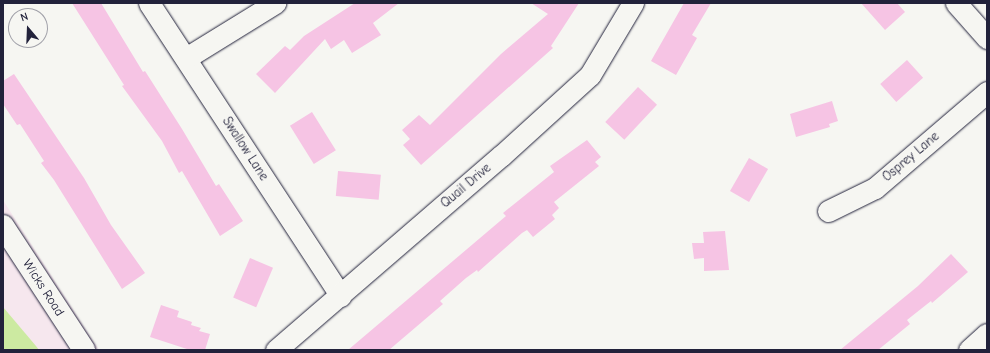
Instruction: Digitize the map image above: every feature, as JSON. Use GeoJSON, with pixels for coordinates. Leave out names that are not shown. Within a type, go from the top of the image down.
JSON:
{"type":"FeatureCollection","features":[{"type":"Feature","properties":{"kind":"main road","name":"Wicks Road"},"geometry":{"type":"LineString","coordinates":[[3,226],[84,350]]}},
{"type":"Feature","properties":{"kind":"street","name":"Swallow Lane"},"geometry":{"type":"LineString","coordinates":[[149,3],[341,296]]}},
{"type":"Feature","properties":{"kind":"street"},"geometry":{"type":"LineString","coordinates":[[186,58],[276,3]]}},
{"type":"Feature","properties":{"kind":"street","name":"Quail Drive"},"geometry":{"type":"LineString","coordinates":[[276,350],[341,296],[590,75],[633,3]]}},
{"type":"Feature","properties":{"kind":"street"},"geometry":{"type":"LineString","coordinates":[[956,3],[987,38]]}},
{"type":"Feature","properties":{"kind":"street","name":"Osprey Lane"},"geometry":{"type":"LineString","coordinates":[[828,211],[874,188],[987,92]]}},
{"type":"Feature","properties":{"kind":"street"},"geometry":{"type":"LineString","coordinates":[[969,350],[987,334]]}},
{"type":"Feature","properties":{"kind":"shaded area"},"geometry":{"type":"Polygon","coordinates":[[[3,200],[10,211],[99,350],[3,350],[3,200]]]}},
{"type":"Feature","properties":{"kind":"green space"},"geometry":{"type":"Polygon","coordinates":[[[3,307],[36,346],[39,350],[3,350],[3,307]]]}},
{"type":"Feature","properties":{"kind":"building"},"geometry":{"type":"Polygon","coordinates":[[[72,3],[101,3],[143,72],[145,71],[182,129],[216,186],[219,184],[243,221],[220,236],[182,171],[179,173],[162,141],[122,86],[124,85],[72,3]]]}},
{"type":"Feature","properties":{"kind":"building"},"geometry":{"type":"Polygon","coordinates":[[[355,3],[399,3],[373,23],[381,35],[352,53],[344,40],[331,49],[325,39],[275,93],[256,74],[285,46],[290,50],[304,36],[355,3]]]}},
{"type":"Feature","properties":{"kind":"building"},"geometry":{"type":"Polygon","coordinates":[[[531,3],[579,3],[551,46],[553,48],[421,165],[403,145],[410,139],[402,130],[419,115],[430,125],[501,54],[548,14],[531,3]]]}},
{"type":"Feature","properties":{"kind":"building"},"geometry":{"type":"Polygon","coordinates":[[[684,3],[711,3],[692,35],[697,38],[676,75],[651,61],[684,3]]]}},
{"type":"Feature","properties":{"kind":"building"},"geometry":{"type":"Polygon","coordinates":[[[861,3],[897,3],[905,12],[885,30],[861,3]]]}},
{"type":"Feature","properties":{"kind":"building"},"geometry":{"type":"Polygon","coordinates":[[[907,60],[923,78],[896,102],[880,84],[907,60]]]}},
{"type":"Feature","properties":{"kind":"building"},"geometry":{"type":"Polygon","coordinates":[[[14,74],[84,178],[111,225],[145,273],[122,289],[54,180],[41,163],[44,161],[20,124],[17,125],[3,104],[3,81],[14,74]]]}},
{"type":"Feature","properties":{"kind":"building"},"geometry":{"type":"Polygon","coordinates":[[[638,87],[657,105],[624,140],[605,122],[638,87]]]}},
{"type":"Feature","properties":{"kind":"building"},"geometry":{"type":"Polygon","coordinates":[[[832,101],[838,121],[829,124],[830,127],[796,137],[790,114],[832,101]]]}},
{"type":"Feature","properties":{"kind":"building"},"geometry":{"type":"Polygon","coordinates":[[[312,112],[336,150],[314,164],[290,126],[312,112]]]}},
{"type":"Feature","properties":{"kind":"building"},"geometry":{"type":"Polygon","coordinates":[[[587,140],[601,157],[595,162],[599,166],[554,202],[559,208],[552,215],[555,219],[533,237],[527,230],[522,233],[478,272],[477,270],[466,278],[440,301],[443,304],[389,350],[348,350],[506,216],[503,213],[554,172],[550,166],[587,140]]]}},
{"type":"Feature","properties":{"kind":"building"},"geometry":{"type":"Polygon","coordinates":[[[749,158],[768,169],[749,202],[730,191],[749,158]]]}},
{"type":"Feature","properties":{"kind":"building"},"geometry":{"type":"Polygon","coordinates":[[[338,171],[381,175],[379,200],[336,196],[338,171]]]}},
{"type":"Feature","properties":{"kind":"building"},"geometry":{"type":"Polygon","coordinates":[[[725,231],[729,270],[704,271],[704,258],[694,259],[692,243],[704,243],[703,232],[725,231]]]}},
{"type":"Feature","properties":{"kind":"building"},"geometry":{"type":"Polygon","coordinates":[[[951,254],[968,272],[932,303],[931,301],[907,320],[910,324],[878,350],[840,350],[918,286],[951,254]]]}},
{"type":"Feature","properties":{"kind":"building"},"geometry":{"type":"Polygon","coordinates":[[[250,258],[273,268],[256,307],[233,298],[250,258]]]}},
{"type":"Feature","properties":{"kind":"building"},"geometry":{"type":"Polygon","coordinates":[[[161,305],[179,311],[177,317],[192,322],[191,325],[201,328],[199,331],[210,334],[205,350],[190,350],[150,337],[161,305]]]}}]}
